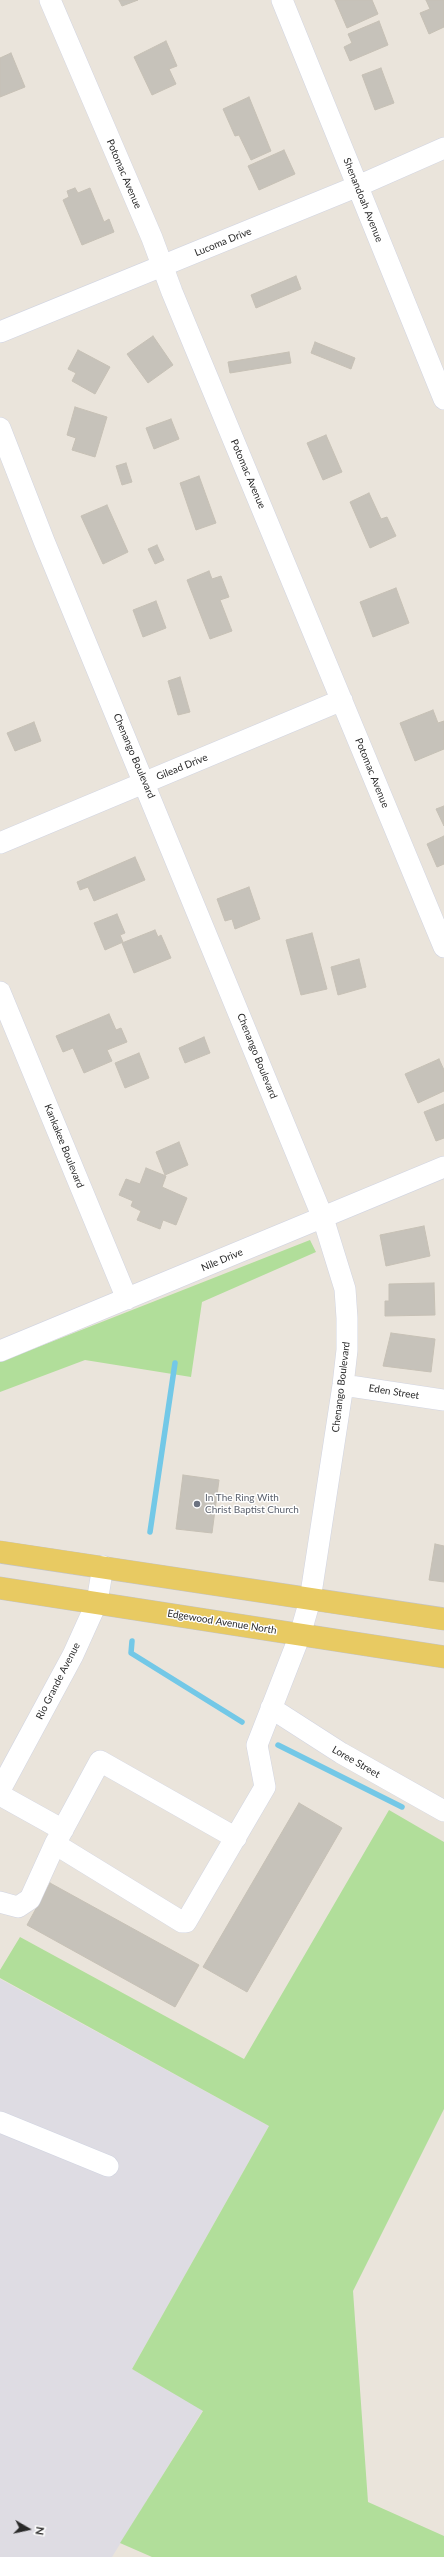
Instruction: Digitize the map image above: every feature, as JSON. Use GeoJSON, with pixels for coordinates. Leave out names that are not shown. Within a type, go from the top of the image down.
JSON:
{"type":"FeatureCollection","features":[{"type":"Feature","properties":{"kind":"main road"},"geometry":{"type":"LineString","coordinates":[[0,1552],[103,1566],[310,1600],[444,1619]]}},
{"type":"Feature","properties":{"kind":"main road","name":"Edgewood Avenue North"},"geometry":{"type":"LineString","coordinates":[[0,1588],[444,1657]]}},
{"type":"Feature","properties":{"kind":"street","name":"Potomac Avenue"},"geometry":{"type":"LineString","coordinates":[[50,0],[444,947]]}},
{"type":"Feature","properties":{"kind":"street","name":"Shenandoah Avenue"},"geometry":{"type":"LineString","coordinates":[[282,0],[444,399]]}},
{"type":"Feature","properties":{"kind":"street","name":"Lucoma Drive"},"geometry":{"type":"LineString","coordinates":[[0,332],[358,186],[444,148]]}},
{"type":"Feature","properties":{"kind":"street","name":"Chenango Boulevard"},"geometry":{"type":"LineString","coordinates":[[0,428],[53,563],[145,782],[323,1218],[345,1290],[347,1350],[310,1600],[300,1635],[257,1745],[264,1787],[236,1838],[186,1922],[182,1922],[59,1837]]}},
{"type":"Feature","properties":{"kind":"street","name":"Gilead Drive"},"geometry":{"type":"LineString","coordinates":[[0,843],[342,700]]}},
{"type":"Feature","properties":{"kind":"street","name":"Kankakee Boulevard"},"geometry":{"type":"LineString","coordinates":[[0,992],[127,1299]]}},
{"type":"Feature","properties":{"kind":"street","name":"Nile Drive"},"geometry":{"type":"LineString","coordinates":[[0,1351],[444,1167]]}},
{"type":"Feature","properties":{"kind":"street","name":"Eden Street"},"geometry":{"type":"LineString","coordinates":[[343,1385],[444,1400]]}},
{"type":"Feature","properties":{"kind":"street","name":"Rio Grande Avenue"},"geometry":{"type":"LineString","coordinates":[[0,1790],[73,1655],[97,1602],[103,1566]]}},
{"type":"Feature","properties":{"kind":"street","name":"Loree Street"},"geometry":{"type":"LineString","coordinates":[[271,1708],[341,1753],[444,1811]]}},
{"type":"Feature","properties":{"kind":"street"},"geometry":{"type":"LineString","coordinates":[[9,1904],[30,1899],[59,1837],[100,1761],[236,1838]]}},
{"type":"Feature","properties":{"kind":"street"},"geometry":{"type":"LineString","coordinates":[[0,1795],[59,1837]]}},
{"type":"Feature","properties":{"kind":"street"},"geometry":{"type":"LineString","coordinates":[[0,2122],[108,2166]]}},
{"type":"Feature","properties":{"kind":"shaded area"},"geometry":{"type":"Polygon","coordinates":[[[0,1979],[269,2126],[132,2369],[203,2410],[112,2557],[0,2557],[0,1979]]]}},
{"type":"Feature","properties":{"kind":"green space"},"geometry":{"type":"Polygon","coordinates":[[[310,1240],[316,1252],[202,1302],[191,1377],[85,1360],[0,1392],[0,1362],[310,1240]]]}},
{"type":"Feature","properties":{"kind":"green space"},"geometry":{"type":"Polygon","coordinates":[[[389,1810],[444,1842],[444,2109],[353,2291],[368,2502],[444,2536],[444,2557],[152,2557],[120,2543],[203,2411],[132,2369],[269,2126],[0,1978],[0,1970],[20,1937],[244,2059],[389,1810]]]}},
{"type":"Feature","properties":{"kind":"building"},"geometry":{"type":"Polygon","coordinates":[[[119,0],[138,0],[122,6],[119,0]]]}},
{"type":"Feature","properties":{"kind":"building"},"geometry":{"type":"Polygon","coordinates":[[[335,0],[372,0],[378,14],[347,28],[335,0]]]}},
{"type":"Feature","properties":{"kind":"building"},"geometry":{"type":"Polygon","coordinates":[[[426,0],[444,0],[444,27],[429,34],[420,13],[430,9],[426,0]]]}},
{"type":"Feature","properties":{"kind":"building"},"geometry":{"type":"Polygon","coordinates":[[[379,21],[388,45],[350,61],[344,47],[352,43],[348,34],[379,21]]]}},
{"type":"Feature","properties":{"kind":"building"},"geometry":{"type":"Polygon","coordinates":[[[166,41],[177,66],[169,69],[176,84],[152,95],[134,57],[166,41]]]}},
{"type":"Feature","properties":{"kind":"building"},"geometry":{"type":"Polygon","coordinates":[[[11,53],[25,87],[0,97],[0,58],[11,53]]]}},
{"type":"Feature","properties":{"kind":"building"},"geometry":{"type":"Polygon","coordinates":[[[381,68],[394,103],[375,110],[362,75],[381,68]]]}},
{"type":"Feature","properties":{"kind":"building"},"geometry":{"type":"Polygon","coordinates":[[[249,97],[271,151],[251,160],[239,135],[235,136],[223,109],[249,97]]]}},
{"type":"Feature","properties":{"kind":"building"},"geometry":{"type":"Polygon","coordinates":[[[284,150],[295,174],[259,190],[248,166],[284,150]]]}},
{"type":"Feature","properties":{"kind":"building"},"geometry":{"type":"Polygon","coordinates":[[[75,188],[78,193],[90,188],[104,222],[109,219],[114,232],[82,245],[63,200],[69,197],[67,191],[75,188]]]}},
{"type":"Feature","properties":{"kind":"building"},"geometry":{"type":"Polygon","coordinates":[[[296,276],[301,289],[256,308],[251,295],[296,276]]]}},
{"type":"Feature","properties":{"kind":"building"},"geometry":{"type":"Polygon","coordinates":[[[153,336],[173,365],[148,383],[127,354],[153,336]]]}},
{"type":"Feature","properties":{"kind":"building"},"geometry":{"type":"Polygon","coordinates":[[[315,342],[355,358],[351,369],[311,353],[315,342]]]}},
{"type":"Feature","properties":{"kind":"building"},"geometry":{"type":"Polygon","coordinates":[[[78,350],[110,367],[95,394],[72,381],[76,373],[68,369],[78,350]]]}},
{"type":"Feature","properties":{"kind":"building"},"geometry":{"type":"Polygon","coordinates":[[[289,352],[291,363],[230,373],[228,362],[289,352]]]}},
{"type":"Feature","properties":{"kind":"building"},"geometry":{"type":"Polygon","coordinates":[[[75,407],[107,417],[95,457],[72,450],[76,438],[67,435],[75,407]]]}},
{"type":"Feature","properties":{"kind":"building"},"geometry":{"type":"Polygon","coordinates":[[[171,419],[179,439],[154,449],[146,428],[171,419]]]}},
{"type":"Feature","properties":{"kind":"building"},"geometry":{"type":"Polygon","coordinates":[[[326,435],[342,472],[323,480],[307,443],[326,435]]]}},
{"type":"Feature","properties":{"kind":"building"},"geometry":{"type":"Polygon","coordinates":[[[126,463],[132,482],[122,485],[116,466],[126,463]]]}},
{"type":"Feature","properties":{"kind":"building"},"geometry":{"type":"Polygon","coordinates":[[[199,476],[216,523],[196,530],[180,483],[199,476]]]}},
{"type":"Feature","properties":{"kind":"building"},"geometry":{"type":"Polygon","coordinates":[[[369,493],[381,519],[387,517],[396,536],[370,548],[350,502],[369,493]]]}},
{"type":"Feature","properties":{"kind":"building"},"geometry":{"type":"Polygon","coordinates":[[[107,505],[128,552],[103,564],[81,516],[107,505]]]}},
{"type":"Feature","properties":{"kind":"building"},"geometry":{"type":"Polygon","coordinates":[[[157,545],[164,560],[155,564],[148,549],[157,545]]]}},
{"type":"Feature","properties":{"kind":"building"},"geometry":{"type":"Polygon","coordinates":[[[209,571],[212,579],[221,576],[229,597],[220,600],[232,631],[210,639],[187,580],[209,571]]]}},
{"type":"Feature","properties":{"kind":"building"},"geometry":{"type":"Polygon","coordinates":[[[396,588],[409,623],[373,637],[360,602],[396,588]]]}},
{"type":"Feature","properties":{"kind":"building"},"geometry":{"type":"Polygon","coordinates":[[[156,601],[166,628],[143,637],[133,610],[156,601]]]}},
{"type":"Feature","properties":{"kind":"building"},"geometry":{"type":"Polygon","coordinates":[[[180,677],[190,712],[178,715],[168,681],[180,677]]]}},
{"type":"Feature","properties":{"kind":"building"},"geometry":{"type":"Polygon","coordinates":[[[433,710],[438,723],[444,721],[444,749],[415,761],[400,723],[433,710]]]}},
{"type":"Feature","properties":{"kind":"building"},"geometry":{"type":"Polygon","coordinates":[[[34,722],[41,741],[15,751],[7,733],[34,722]]]}},
{"type":"Feature","properties":{"kind":"building"},"geometry":{"type":"Polygon","coordinates":[[[444,806],[444,826],[436,809],[444,806]]]}},
{"type":"Feature","properties":{"kind":"building"},"geometry":{"type":"Polygon","coordinates":[[[444,836],[444,864],[437,867],[427,844],[444,836]]]}},
{"type":"Feature","properties":{"kind":"building"},"geometry":{"type":"Polygon","coordinates":[[[135,857],[145,880],[94,901],[88,887],[80,890],[77,882],[135,857]]]}},
{"type":"Feature","properties":{"kind":"building"},"geometry":{"type":"Polygon","coordinates":[[[249,887],[260,919],[235,929],[232,919],[225,921],[217,899],[249,887]]]}},
{"type":"Feature","properties":{"kind":"building"},"geometry":{"type":"Polygon","coordinates":[[[117,914],[125,933],[120,935],[123,942],[105,950],[94,923],[117,914]]]}},
{"type":"Feature","properties":{"kind":"building"},"geometry":{"type":"Polygon","coordinates":[[[155,930],[158,937],[161,935],[171,958],[134,973],[122,943],[155,930]]]}},
{"type":"Feature","properties":{"kind":"building"},"geometry":{"type":"Polygon","coordinates":[[[312,933],[327,989],[301,995],[286,940],[312,933]]]}},
{"type":"Feature","properties":{"kind":"building"},"geometry":{"type":"Polygon","coordinates":[[[359,959],[366,987],[338,995],[331,967],[359,959]]]}},
{"type":"Feature","properties":{"kind":"building"},"geometry":{"type":"Polygon","coordinates":[[[109,1014],[116,1030],[121,1028],[127,1042],[107,1050],[112,1061],[84,1073],[73,1048],[63,1052],[56,1036],[109,1014]]]}},
{"type":"Feature","properties":{"kind":"building"},"geometry":{"type":"Polygon","coordinates":[[[204,1037],[210,1053],[185,1063],[179,1048],[204,1037]]]}},
{"type":"Feature","properties":{"kind":"building"},"geometry":{"type":"Polygon","coordinates":[[[139,1053],[149,1078],[125,1088],[115,1063],[139,1053]]]}},
{"type":"Feature","properties":{"kind":"building"},"geometry":{"type":"Polygon","coordinates":[[[439,1059],[444,1070],[444,1091],[418,1103],[405,1074],[439,1059]]]}},
{"type":"Feature","properties":{"kind":"building"},"geometry":{"type":"Polygon","coordinates":[[[444,1104],[444,1138],[436,1141],[424,1112],[444,1104]]]}},
{"type":"Feature","properties":{"kind":"building"},"geometry":{"type":"Polygon","coordinates":[[[179,1142],[188,1165],[165,1175],[156,1152],[179,1142]]]}},
{"type":"Feature","properties":{"kind":"building"},"geometry":{"type":"Polygon","coordinates":[[[146,1168],[166,1176],[162,1187],[187,1198],[176,1225],[163,1220],[160,1229],[137,1220],[141,1211],[131,1206],[133,1201],[119,1195],[126,1179],[140,1184],[146,1168]]]}},
{"type":"Feature","properties":{"kind":"building"},"geometry":{"type":"Polygon","coordinates":[[[424,1226],[430,1256],[386,1266],[380,1235],[424,1226]]]}},
{"type":"Feature","properties":{"kind":"building"},"geometry":{"type":"Polygon","coordinates":[[[434,1283],[435,1315],[385,1316],[385,1301],[389,1301],[389,1284],[434,1283]]]}},
{"type":"Feature","properties":{"kind":"building"},"geometry":{"type":"Polygon","coordinates":[[[391,1333],[435,1339],[431,1372],[383,1366],[391,1333]]]}},
{"type":"Feature","properties":{"kind":"building","name":"In The Ring With Christ Baptist Church"},"geometry":{"type":"Polygon","coordinates":[[[183,1475],[219,1480],[212,1533],[176,1529],[183,1475]]]}},
{"type":"Feature","properties":{"kind":"building"},"geometry":{"type":"Polygon","coordinates":[[[435,1544],[444,1546],[444,1582],[429,1580],[435,1544]]]}},
{"type":"Feature","properties":{"kind":"building"},"geometry":{"type":"Polygon","coordinates":[[[299,1803],[342,1828],[247,1992],[203,1967],[299,1803]]]}},
{"type":"Feature","properties":{"kind":"building"},"geometry":{"type":"Polygon","coordinates":[[[50,1883],[199,1965],[175,2007],[27,1925],[50,1883]]]}},
{"type":"Feature","properties":{"kind":"waterway"},"geometry":{"type":"LineString","coordinates":[[150,1532],[175,1363]]}},
{"type":"Feature","properties":{"kind":"waterway"},"geometry":{"type":"LineString","coordinates":[[132,1641],[131,1653],[242,1722]]}},
{"type":"Feature","properties":{"kind":"waterway"},"geometry":{"type":"LineString","coordinates":[[278,1745],[402,1807]]}},
{"type":"Feature","properties":{"kind":"place","name":"In The Ring With Christ Baptist Church"},"geometry":{"type":"Point","coordinates":[197,1504]}}]}
